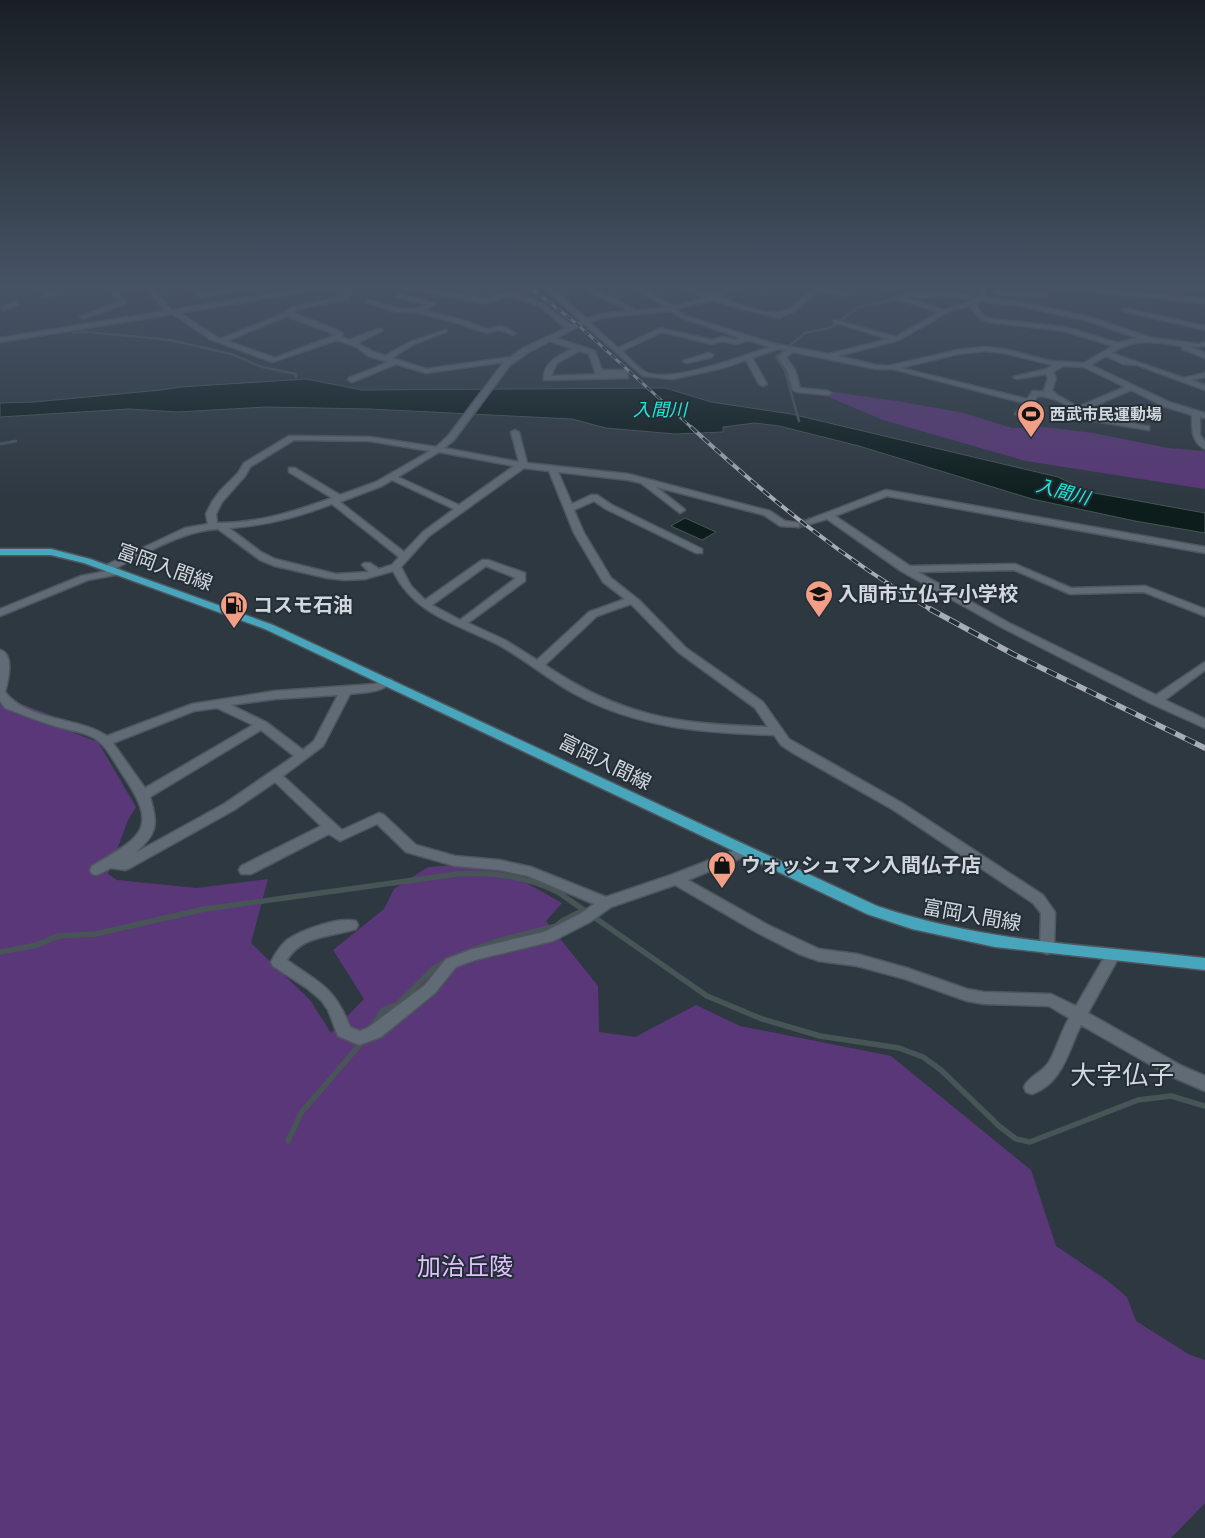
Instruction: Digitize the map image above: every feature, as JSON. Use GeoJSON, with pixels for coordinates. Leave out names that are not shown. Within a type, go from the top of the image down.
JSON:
{"type":"FeatureCollection","features":[{"type":"Feature","properties":{"kind":"main road","name":"富岡入間線"},"geometry":{"type":"LineString","coordinates":[[0,552],[51,552],[87,561],[269,627],[872,910],[904,923],[1016,945],[1205,964]]}},
{"type":"Feature","properties":{"kind":"street"},"geometry":{"type":"LineString","coordinates":[[269,358],[276,360],[282,358]]}},
{"type":"Feature","properties":{"kind":"street"},"geometry":{"type":"LineString","coordinates":[[382,358],[426,371],[511,359]]}},
{"type":"Feature","properties":{"kind":"street"},"geometry":{"type":"LineString","coordinates":[[559,358],[553,361],[547,378],[625,376],[624,372]]}},
{"type":"Feature","properties":{"kind":"street"},"geometry":{"type":"LineString","coordinates":[[594,358],[599,372],[641,372],[653,376],[673,377],[744,358]]}},
{"type":"Feature","properties":{"kind":"street"},"geometry":{"type":"LineString","coordinates":[[625,358],[641,372]]}},
{"type":"Feature","properties":{"kind":"street"},"geometry":{"type":"LineString","coordinates":[[696,358],[686,360],[704,370]]}},
{"type":"Feature","properties":{"kind":"street"},"geometry":{"type":"LineString","coordinates":[[748,358],[763,384]]}},
{"type":"Feature","properties":{"kind":"street"},"geometry":{"type":"LineString","coordinates":[[783,358],[791,370],[796,390],[828,393]]}},
{"type":"Feature","properties":{"kind":"street"},"geometry":{"type":"LineString","coordinates":[[837,358],[935,377],[988,393],[1028,402]]}},
{"type":"Feature","properties":{"kind":"street"},"geometry":{"type":"LineString","coordinates":[[889,368],[933,358]]}},
{"type":"Feature","properties":{"kind":"street"},"geometry":{"type":"LineString","coordinates":[[1029,358],[1061,364],[1085,365],[1166,404],[1201,415],[1196,434],[1205,446]]}},
{"type":"Feature","properties":{"kind":"street"},"geometry":{"type":"LineString","coordinates":[[1085,365],[1099,358]]}},
{"type":"Feature","properties":{"kind":"street"},"geometry":{"type":"LineString","coordinates":[[1116,358],[1126,362],[1138,362],[1205,388]]}},
{"type":"Feature","properties":{"kind":"street"},"geometry":{"type":"LineString","coordinates":[[0,613],[85,578],[112,570],[176,535],[216,525],[272,520],[361,492],[392,477],[437,450],[450,438],[511,359]]}},
{"type":"Feature","properties":{"kind":"street"},"geometry":{"type":"LineString","coordinates":[[352,380],[395,362]]}},
{"type":"Feature","properties":{"kind":"street"},"geometry":{"type":"LineString","coordinates":[[1017,377],[1049,372],[1061,364]]}},
{"type":"Feature","properties":{"kind":"street"},"geometry":{"type":"LineString","coordinates":[[1049,372],[1052,378],[1048,390],[1053,395]]}},
{"type":"Feature","properties":{"kind":"street"},"geometry":{"type":"LineString","coordinates":[[1182,380],[1205,375]]}},
{"type":"Feature","properties":{"kind":"street"},"geometry":{"type":"LineString","coordinates":[[1196,377],[1205,381]]}},
{"type":"Feature","properties":{"kind":"street"},"geometry":{"type":"LineString","coordinates":[[1077,410],[1131,387]]}},
{"type":"Feature","properties":{"kind":"street"},"geometry":{"type":"LineString","coordinates":[[1020,414],[1036,393],[1053,395],[1071,403],[1079,416],[1146,428]]}},
{"type":"Feature","properties":{"kind":"street"},"geometry":{"type":"LineString","coordinates":[[516,432],[524,461],[522,465],[504,476],[426,534],[396,567],[377,573],[350,578],[329,577],[297,567],[278,564],[263,557],[216,525],[211,514],[223,493],[242,474],[248,465],[292,438],[370,439],[522,465],[585,471],[642,480],[767,513],[783,524],[796,525]]}},
{"type":"Feature","properties":{"kind":"street"},"geometry":{"type":"LineString","coordinates":[[553,468],[579,533],[607,580],[632,600],[682,650],[759,705],[785,742],[898,806],[1038,899],[1048,912],[1047,948]]}},
{"type":"Feature","properties":{"kind":"street"},"geometry":{"type":"LineString","coordinates":[[292,470],[337,500],[405,557]]}},
{"type":"Feature","properties":{"kind":"street"},"geometry":{"type":"LineString","coordinates":[[392,477],[461,509]]}},
{"type":"Feature","properties":{"kind":"street"},"geometry":{"type":"LineString","coordinates":[[642,480],[680,510]]}},
{"type":"Feature","properties":{"kind":"street"},"geometry":{"type":"LineString","coordinates":[[810,521],[828,516],[886,493],[1205,550]]}},
{"type":"Feature","properties":{"kind":"street"},"geometry":{"type":"LineString","coordinates":[[568,507],[574,507],[594,497],[609,507],[699,551]]}},
{"type":"Feature","properties":{"kind":"street"},"geometry":{"type":"LineString","coordinates":[[828,516],[905,569],[1005,625],[1205,724]]}},
{"type":"Feature","properties":{"kind":"street"},"geometry":{"type":"LineString","coordinates":[[425,605],[485,562],[521,574],[520,579],[462,623]]}},
{"type":"Feature","properties":{"kind":"street"},"geometry":{"type":"LineString","coordinates":[[367,565],[377,573]]}},
{"type":"Feature","properties":{"kind":"street"},"geometry":{"type":"LineString","coordinates":[[396,567],[409,591],[425,605],[444,617],[462,623],[516,650],[578,691],[609,707],[632,716],[661,723],[710,729],[776,731]]}},
{"type":"Feature","properties":{"kind":"street"},"geometry":{"type":"LineString","coordinates":[[905,569],[1015,567],[1070,591],[1145,589],[1205,613]]}},
{"type":"Feature","properties":{"kind":"street"},"geometry":{"type":"LineString","coordinates":[[538,664],[593,614],[632,600]]}},
{"type":"Feature","properties":{"kind":"street"},"geometry":{"type":"LineString","coordinates":[[0,653],[4,664],[0,692],[9,705],[57,723],[85,729],[106,741],[143,795],[150,819],[144,838],[129,852],[97,870]]}},
{"type":"Feature","properties":{"kind":"street"},"geometry":{"type":"LineString","coordinates":[[1156,701],[1205,665]]}},
{"type":"Feature","properties":{"kind":"street"},"geometry":{"type":"LineString","coordinates":[[106,741],[192,708],[275,695],[346,691],[378,687],[387,681]]}},
{"type":"Feature","properties":{"kind":"street"},"geometry":{"type":"LineString","coordinates":[[112,863],[125,865],[229,807],[302,756],[319,743],[346,691]]}},
{"type":"Feature","properties":{"kind":"street"},"geometry":{"type":"LineString","coordinates":[[218,704],[262,725],[302,756]]}},
{"type":"Feature","properties":{"kind":"street"},"geometry":{"type":"LineString","coordinates":[[143,795],[262,725]]}},
{"type":"Feature","properties":{"kind":"street"},"geometry":{"type":"LineString","coordinates":[[276,775],[340,836],[379,818],[411,849],[455,861],[499,865],[531,872],[596,910]]}},
{"type":"Feature","properties":{"kind":"street"},"geometry":{"type":"LineString","coordinates":[[246,870],[331,827]]}},
{"type":"Feature","properties":{"kind":"street"},"geometry":{"type":"LineString","coordinates":[[351,925],[318,931],[298,939],[284,950],[278,962],[314,986],[332,1003],[344,1031],[359,1038],[375,1032],[430,989],[451,963],[473,955],[548,937],[596,910],[746,851]]}},
{"type":"Feature","properties":{"kind":"street"},"geometry":{"type":"LineString","coordinates":[[676,879],[763,929],[804,950],[819,955],[857,960],[899,971],[967,995],[984,998],[1051,1000],[1176,1070],[1205,1084]]}},
{"type":"Feature","properties":{"kind":"street"},"geometry":{"type":"LineString","coordinates":[[1032,1087],[1054,1068],[1079,1015],[1113,954]]}},
{"type":"Feature","properties":{"kind":"green space","name":"西武市民運動場"},"geometry":{"type":"Polygon","coordinates":[[[826,391],[964,413],[1012,428],[1046,427],[1093,433],[1168,448],[1205,451],[1205,489],[1026,461],[883,420],[824,395],[826,391]]]}},
{"type":"Feature","properties":{"kind":"green space","name":"加治丘陵"},"geometry":{"type":"Polygon","coordinates":[[[0,696],[53,716],[74,733],[98,742],[136,807],[128,820],[108,874],[117,880],[197,888],[268,879],[251,943],[310,1000],[331,1033],[364,999],[333,950],[384,909],[394,889],[428,867],[491,863],[562,903],[546,921],[598,986],[599,1032],[635,1037],[696,1005],[740,1026],[891,1056],[1031,1170],[1056,1246],[1108,1281],[1127,1297],[1136,1321],[1190,1355],[1205,1360],[1205,1503],[1171,1538],[0,1538],[0,696]]]}},
{"type":"Feature","properties":{"kind":"water","name":"入間川"},"geometry":{"type":"Polygon","coordinates":[[[306,379],[362,390],[665,388],[711,402],[791,414],[1058,477],[1089,492],[1205,513],[1205,533],[1135,521],[1032,499],[859,446],[779,426],[755,423],[723,427],[723,432],[675,434],[606,428],[572,419],[370,409],[266,407],[178,412],[129,409],[0,417],[0,403],[34,402],[181,387],[306,379]]]}},
{"type":"Feature","properties":{"kind":"water"},"geometry":{"type":"Polygon","coordinates":[[[685,518],[716,532],[702,540],[671,526],[685,518]]]}},
{"type":"Feature","properties":{"kind":"waterway"},"geometry":{"type":"LineString","coordinates":[[240,358],[262,367],[296,374],[296,377]]}},
{"type":"Feature","properties":{"kind":"waterway"},"geometry":{"type":"LineString","coordinates":[[776,358],[785,371],[799,421]]}},
{"type":"Feature","properties":{"kind":"waterway"},"geometry":{"type":"LineString","coordinates":[[0,444],[16,441]]}},
{"type":"Feature","properties":{"kind":"waterway"},"geometry":{"type":"LineString","coordinates":[[0,952],[37,945],[58,936],[95,934],[205,909],[457,874],[509,876],[534,882],[558,892],[584,910]]}},
{"type":"Feature","properties":{"kind":"waterway"},"geometry":{"type":"LineString","coordinates":[[459,955],[494,942],[556,926],[584,910]]}},
{"type":"Feature","properties":{"kind":"waterway"},"geometry":{"type":"LineString","coordinates":[[584,910],[707,996],[762,1019],[820,1036],[899,1048],[923,1057],[941,1070],[999,1126],[1016,1139],[1030,1142],[1138,1100],[1171,1096],[1205,1106]]}},
{"type":"Feature","properties":{"kind":"waterway"},"geometry":{"type":"LineString","coordinates":[[371,1028],[383,1010],[397,1005],[433,969],[448,960]]}},
{"type":"Feature","properties":{"kind":"waterway"},"geometry":{"type":"LineString","coordinates":[[288,1141],[301,1113],[363,1041]]}},
{"type":"Feature","properties":{"kind":"tunnel"},"geometry":{"type":"LineString","coordinates":[[796,525],[810,521]]}},
{"type":"Feature","properties":{"kind":"railway"},"geometry":{"type":"LineString","coordinates":[[614,358],[692,428]]}},
{"type":"Feature","properties":{"kind":"railway"},"geometry":{"type":"LineString","coordinates":[[691,427],[748,478],[837,549],[933,611]]}},
{"type":"Feature","properties":{"kind":"railway"},"geometry":{"type":"LineString","coordinates":[[930,609],[1013,654],[1205,748]]}},
{"type":"Feature","properties":{"kind":"place","name":"西武市民運動場"},"geometry":{"type":"Point","coordinates":[1031,438]}},
{"type":"Feature","properties":{"kind":"place","name":"入間市立仏子小学校"},"geometry":{"type":"Point","coordinates":[819,618]}},
{"type":"Feature","properties":{"kind":"place","name":"コスモ石油"},"geometry":{"type":"Point","coordinates":[234,629]}},
{"type":"Feature","properties":{"kind":"place","name":"ウォッシュマン入間仏子店"},"geometry":{"type":"Point","coordinates":[722,889]}},
{"type":"Feature","properties":{"kind":"district","name":"大字仏子"},"geometry":{"type":"Point","coordinates":[1122,1075]}}]}
